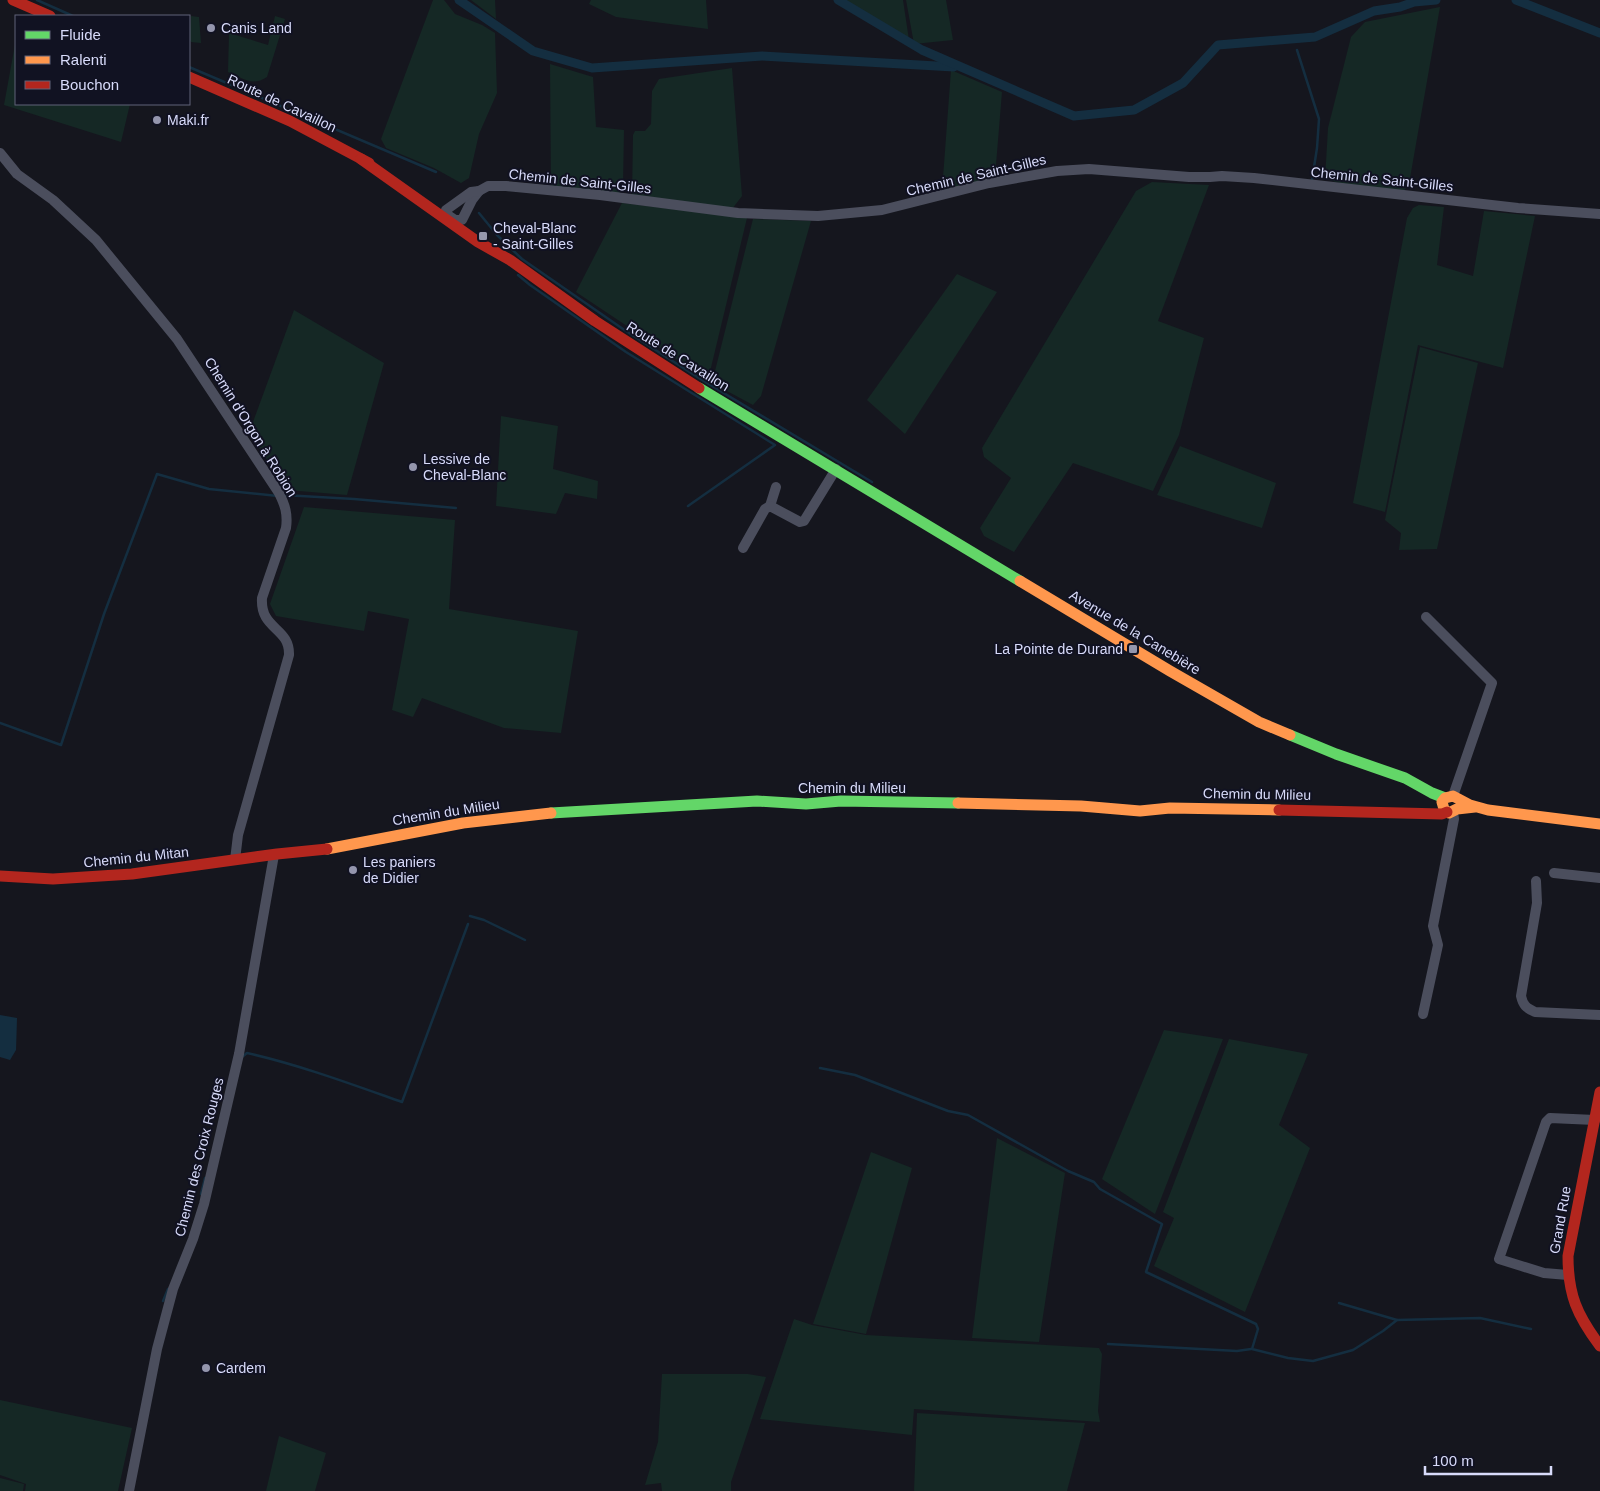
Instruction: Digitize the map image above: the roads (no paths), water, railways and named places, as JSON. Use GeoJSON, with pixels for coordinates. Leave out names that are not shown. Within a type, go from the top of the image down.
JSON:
{"type":"FeatureCollection","features":[{"type":"Feature","properties":{"kind":"main road"},"geometry":{"type":"LineString","coordinates":[[13,0],[48,15]]}},
{"type":"Feature","properties":{"kind":"main road","name":"Route de Cavaillon"},"geometry":{"type":"LineString","coordinates":[[190,77],[290,122],[407,183],[446,212],[478,242],[510,260],[645,354],[836,469]]}},
{"type":"Feature","properties":{"kind":"main road","name":"Route de Cavaillon"},"geometry":{"type":"LineString","coordinates":[[361,159],[407,192],[459,223]]}},
{"type":"Feature","properties":{"kind":"main road","name":"Avenue de la Canebière"},"geometry":{"type":"LineString","coordinates":[[836,469],[1170,671],[1258,722],[1342,756],[1405,778],[1432,793],[1448,806]]}},
{"type":"Feature","properties":{"kind":"main road","name":"Chemin du Milieu"},"geometry":{"type":"LineString","coordinates":[[274,855],[326,850],[434,828],[498,818],[564,812],[757,801],[806,804],[841,801],[1069,806],[1140,811],[1170,808],[1448,806]]}},
{"type":"Feature","properties":{"kind":"main road"},"geometry":{"type":"LineString","coordinates":[[1448,806],[1474,806],[1554,820],[1600,824]]}},
{"type":"Feature","properties":{"kind":"main road","name":"Chemin du Mitan"},"geometry":{"type":"LineString","coordinates":[[0,876],[53,879],[81,878],[132,874],[274,855]]}},
{"type":"Feature","properties":{"kind":"main road","name":"Grand Rue"},"geometry":{"type":"LineString","coordinates":[[1600,1092],[1568,1256],[1568,1287],[1575,1308],[1580,1319],[1600,1346]]}},
{"type":"Feature","properties":{"kind":"street","name":"Chemin d'Orgon à Robion"},"geometry":{"type":"LineString","coordinates":[[0,153],[18,174],[52,200],[96,240],[177,339],[286,505],[288,517],[286,528],[262,598],[261,608],[268,622],[285,637],[289,646],[289,655],[238,835],[235,860]]}},
{"type":"Feature","properties":{"kind":"street","name":"Chemin de Saint-Gilles"},"geometry":{"type":"LineString","coordinates":[[446,212],[472,192],[479,191],[488,186],[506,186],[600,195],[738,213],[818,216],[882,210],[1017,177],[1057,170],[1089,169],[1189,177],[1222,176],[1246,178],[1518,208],[1600,214]]}},
{"type":"Feature","properties":{"kind":"street"},"geometry":{"type":"LineString","coordinates":[[0,171],[18,174]]}},
{"type":"Feature","properties":{"kind":"street"},"geometry":{"type":"LineString","coordinates":[[459,223],[479,191]]}},
{"type":"Feature","properties":{"kind":"street"},"geometry":{"type":"LineString","coordinates":[[407,192],[418,194],[446,212]]}},
{"type":"Feature","properties":{"kind":"street"},"geometry":{"type":"LineString","coordinates":[[770,506],[800,522],[804,520],[836,469]]}},
{"type":"Feature","properties":{"kind":"street"},"geometry":{"type":"LineString","coordinates":[[743,548],[765,509],[770,506],[776,487]]}},
{"type":"Feature","properties":{"kind":"street"},"geometry":{"type":"LineString","coordinates":[[1424,1014],[1438,945],[1434,926],[1454,819],[1448,806],[1492,683],[1426,617]]}},
{"type":"Feature","properties":{"kind":"street","name":"Chemin des Croix Rouges"},"geometry":{"type":"LineString","coordinates":[[129,1491],[157,1349],[173,1289],[193,1239],[204,1204],[239,1054],[274,855]]}},
{"type":"Feature","properties":{"kind":"street"},"geometry":{"type":"LineString","coordinates":[[1554,873],[1600,878]]}},
{"type":"Feature","properties":{"kind":"street"},"geometry":{"type":"LineString","coordinates":[[1536,881],[1537,903],[1521,996],[1523,1003],[1527,1008],[1535,1012],[1600,1015]]}},
{"type":"Feature","properties":{"kind":"street"},"geometry":{"type":"LineString","coordinates":[[1568,1275],[1544,1273],[1499,1259],[1546,1122],[1550,1118],[1595,1120]]}},
{"type":"Feature","properties":{"kind":"water"},"geometry":{"type":"Polygon","coordinates":[[[0,1015],[17,1018],[16,1050],[10,1060],[0,1057],[0,1015]]]}},
{"type":"Feature","properties":{"kind":"waterway"},"geometry":{"type":"LineString","coordinates":[[37,0],[71,15]]}},
{"type":"Feature","properties":{"kind":"waterway"},"geometry":{"type":"LineString","coordinates":[[459,0],[533,51],[592,68],[762,56],[954,67]]}},
{"type":"Feature","properties":{"kind":"waterway"},"geometry":{"type":"LineString","coordinates":[[838,0],[922,50],[1074,116],[1134,110],[1183,83],[1218,45],[1315,37],[1374,11],[1400,7],[1414,2],[1436,0]]}},
{"type":"Feature","properties":{"kind":"waterway"},"geometry":{"type":"LineString","coordinates":[[1516,0],[1600,33]]}},
{"type":"Feature","properties":{"kind":"waterway"},"geometry":{"type":"LineString","coordinates":[[1297,50],[1319,119],[1312,180]]}},
{"type":"Feature","properties":{"kind":"waterway"},"geometry":{"type":"LineString","coordinates":[[190,67],[436,172]]}},
{"type":"Feature","properties":{"kind":"waterway"},"geometry":{"type":"LineString","coordinates":[[479,213],[497,235],[522,259],[623,329],[702,380],[872,482]]}},
{"type":"Feature","properties":{"kind":"waterway"},"geometry":{"type":"LineString","coordinates":[[518,275],[626,352],[775,445],[688,506]]}},
{"type":"Feature","properties":{"kind":"waterway"},"geometry":{"type":"LineString","coordinates":[[0,723],[61,745],[104,614],[157,474],[209,489],[278,496]]}},
{"type":"Feature","properties":{"kind":"waterway"},"geometry":{"type":"LineString","coordinates":[[283,495],[456,508]]}},
{"type":"Feature","properties":{"kind":"waterway"},"geometry":{"type":"LineString","coordinates":[[470,916],[484,920],[525,940]]}},
{"type":"Feature","properties":{"kind":"waterway"},"geometry":{"type":"LineString","coordinates":[[242,1057],[247,1053],[286,1063],[402,1102],[468,924]]}},
{"type":"Feature","properties":{"kind":"waterway"},"geometry":{"type":"LineString","coordinates":[[820,1068],[855,1075],[948,1111],[968,1115],[1068,1171],[1094,1182],[1100,1189],[1162,1224],[1146,1272],[1256,1324],[1258,1329],[1252,1349],[1288,1358],[1313,1361],[1353,1350],[1397,1320],[1480,1318],[1531,1329]]}},
{"type":"Feature","properties":{"kind":"waterway"},"geometry":{"type":"LineString","coordinates":[[201,1194],[205,1178]]}},
{"type":"Feature","properties":{"kind":"waterway"},"geometry":{"type":"LineString","coordinates":[[163,1301],[168,1289]]}},
{"type":"Feature","properties":{"kind":"waterway"},"geometry":{"type":"LineString","coordinates":[[1339,1303],[1397,1320]]}},
{"type":"Feature","properties":{"kind":"waterway"},"geometry":{"type":"LineString","coordinates":[[1108,1344],[1237,1351],[1251,1349]]}},
{"type":"Feature","properties":{"kind":"place","name":"Canis Land"},"geometry":{"type":"Point","coordinates":[211,28]}},
{"type":"Feature","properties":{"kind":"place","name":"Maki.fr"},"geometry":{"type":"Point","coordinates":[157,120]}},
{"type":"Feature","properties":{"kind":"place","name":"Cheval-Blanc - Saint-Gilles"},"geometry":{"type":"Point","coordinates":[483,236]}},
{"type":"Feature","properties":{"kind":"place","name":"Lessive de Cheval-Blanc"},"geometry":{"type":"Point","coordinates":[413,467]}},
{"type":"Feature","properties":{"kind":"place","name":"La Pointe de Durand"},"geometry":{"type":"Point","coordinates":[1133,649]}},
{"type":"Feature","properties":{"kind":"place","name":"Les paniers de Didier"},"geometry":{"type":"Point","coordinates":[353,870]}},
{"type":"Feature","properties":{"kind":"place","name":"Cardem"},"geometry":{"type":"Point","coordinates":[206,1368]}}]}
